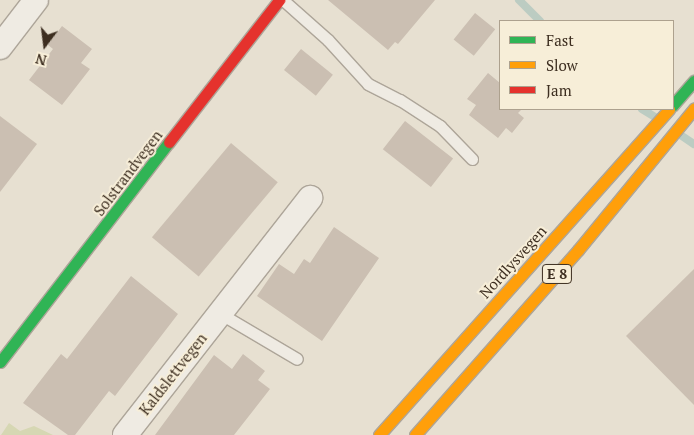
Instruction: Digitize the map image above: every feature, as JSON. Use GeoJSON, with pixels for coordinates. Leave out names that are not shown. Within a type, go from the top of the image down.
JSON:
{"type":"FeatureCollection","features":[{"type":"Feature","properties":{"kind":"main road","name":"Solstrandvegen"},"geometry":{"type":"LineString","coordinates":[[0,362],[279,0]]}},
{"type":"Feature","properties":{"kind":"main road"},"geometry":{"type":"LineString","coordinates":[[674,104],[694,81]]}},
{"type":"Feature","properties":{"kind":"main road","name":"E 8"},"geometry":{"type":"LineString","coordinates":[[415,435],[578,250],[694,109]]}},
{"type":"Feature","properties":{"kind":"main road","name":"Nordlysvegen"},"geometry":{"type":"LineString","coordinates":[[379,435],[669,110]]}},
{"type":"Feature","properties":{"kind":"street"},"geometry":{"type":"LineString","coordinates":[[0,47],[36,0]]}},
{"type":"Feature","properties":{"kind":"street","name":"Kaldslettvegen"},"geometry":{"type":"LineString","coordinates":[[125,435],[310,198]]}},
{"type":"Feature","properties":{"kind":"lane"},"geometry":{"type":"LineString","coordinates":[[283,0],[328,40],[368,84],[400,100],[433,121],[472,159]]}},
{"type":"Feature","properties":{"kind":"lane"},"geometry":{"type":"LineString","coordinates":[[220,314],[297,359]]}},
{"type":"Feature","properties":{"kind":"green space"},"geometry":{"type":"Polygon","coordinates":[[[9,423],[20,431],[34,426],[53,435],[1,435],[9,423]]]}},
{"type":"Feature","properties":{"kind":"building"},"geometry":{"type":"Polygon","coordinates":[[[328,0],[435,0],[398,44],[395,42],[388,50],[328,0]]]}},
{"type":"Feature","properties":{"kind":"building"},"geometry":{"type":"Polygon","coordinates":[[[475,13],[495,29],[474,56],[454,39],[475,13]]]}},
{"type":"Feature","properties":{"kind":"building"},"geometry":{"type":"Polygon","coordinates":[[[62,26],[92,49],[81,63],[90,69],[62,105],[29,80],[53,49],[48,45],[62,26]]]}},
{"type":"Feature","properties":{"kind":"building"},"geometry":{"type":"Polygon","coordinates":[[[301,49],[333,75],[316,96],[284,70],[301,49]]]}},
{"type":"Feature","properties":{"kind":"building"},"geometry":{"type":"Polygon","coordinates":[[[488,73],[499,82],[499,110],[521,110],[518,113],[524,118],[512,133],[506,128],[498,138],[469,115],[476,105],[467,99],[488,73]]]}},
{"type":"Feature","properties":{"kind":"building"},"geometry":{"type":"Polygon","coordinates":[[[0,116],[37,144],[0,192],[0,116]]]}},
{"type":"Feature","properties":{"kind":"building"},"geometry":{"type":"Polygon","coordinates":[[[405,121],[453,159],[431,187],[383,149],[405,121]]]}},
{"type":"Feature","properties":{"kind":"building"},"geometry":{"type":"Polygon","coordinates":[[[231,143],[278,182],[199,276],[152,237],[231,143]]]}},
{"type":"Feature","properties":{"kind":"building"},"geometry":{"type":"Polygon","coordinates":[[[334,227],[379,258],[322,341],[257,296],[279,264],[294,274],[304,259],[310,263],[334,227]]]}},
{"type":"Feature","properties":{"kind":"building"},"geometry":{"type":"Polygon","coordinates":[[[694,269],[694,405],[626,336],[694,269]]]}},
{"type":"Feature","properties":{"kind":"building"},"geometry":{"type":"Polygon","coordinates":[[[131,276],[178,314],[115,396],[109,391],[75,435],[68,435],[23,403],[61,354],[67,359],[131,276]]]}},
{"type":"Feature","properties":{"kind":"building"},"geometry":{"type":"Polygon","coordinates":[[[243,354],[265,371],[258,380],[270,389],[234,435],[155,435],[214,355],[232,369],[243,354]]]}},
{"type":"Feature","properties":{"kind":"waterway"},"geometry":{"type":"LineString","coordinates":[[519,0],[539,20]]}},
{"type":"Feature","properties":{"kind":"waterway"},"geometry":{"type":"LineString","coordinates":[[644,110],[655,117]]}},
{"type":"Feature","properties":{"kind":"waterway"},"geometry":{"type":"LineString","coordinates":[[679,134],[694,144]]}},
{"type":"Feature","properties":{"kind":"traffic: fast"},"geometry":{"type":"LineString","coordinates":[[674,104],[694,81]]}},
{"type":"Feature","properties":{"kind":"traffic: fast"},"geometry":{"type":"LineString","coordinates":[[0,362],[169,142]]}},
{"type":"Feature","properties":{"kind":"traffic: slow"},"geometry":{"type":"LineString","coordinates":[[415,435],[578,250],[694,109]]}},
{"type":"Feature","properties":{"kind":"traffic: slow"},"geometry":{"type":"LineString","coordinates":[[379,435],[668,110]]}},
{"type":"Feature","properties":{"kind":"traffic: jam"},"geometry":{"type":"LineString","coordinates":[[169,142],[279,0]]}}]}
